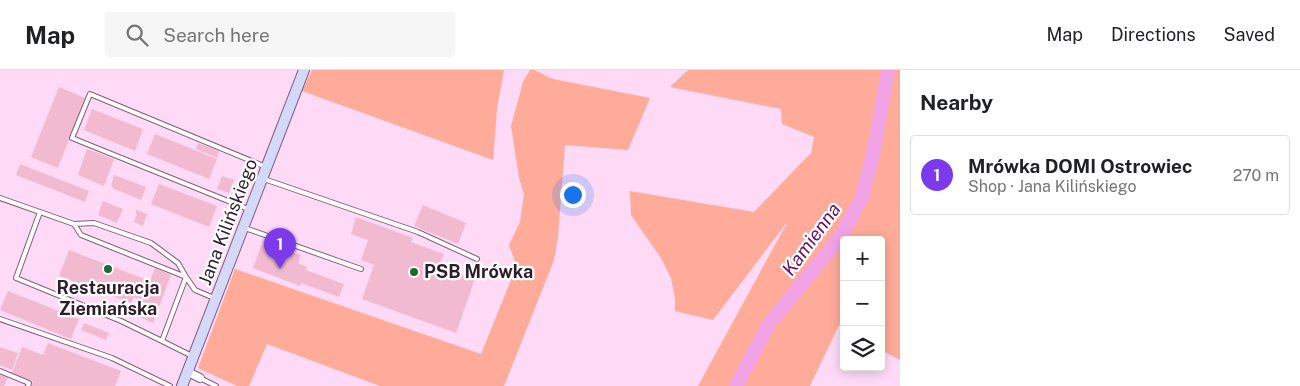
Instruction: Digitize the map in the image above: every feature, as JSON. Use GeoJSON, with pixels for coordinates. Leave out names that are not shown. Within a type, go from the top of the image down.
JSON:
{"type":"FeatureCollection","features":[{"type":"Feature","properties":{"kind":"street","name":"Jana Kilińskiego"},"geometry":{"type":"LineString","coordinates":[[182,386],[304,70]]}},
{"type":"Feature","properties":{"kind":"street"},"geometry":{"type":"LineString","coordinates":[[188,372],[200,378]]}},
{"type":"Feature","properties":{"kind":"lane"},"geometry":{"type":"LineString","coordinates":[[250,210],[72,138],[90,94],[266,167]]}},
{"type":"Feature","properties":{"kind":"lane"},"geometry":{"type":"LineString","coordinates":[[262,178],[418,232],[477,259]]}},
{"type":"Feature","properties":{"kind":"lane"},"geometry":{"type":"LineString","coordinates":[[0,198],[74,224],[94,223],[151,243],[178,263],[195,290],[216,299]]}},
{"type":"Feature","properties":{"kind":"lane"},"geometry":{"type":"LineString","coordinates":[[40,212],[16,278],[121,320],[194,357]]}},
{"type":"Feature","properties":{"kind":"lane"},"geometry":{"type":"LineString","coordinates":[[74,224],[80,234],[186,276]]}},
{"type":"Feature","properties":{"kind":"lane"},"geometry":{"type":"LineString","coordinates":[[243,227],[361,269]]}},
{"type":"Feature","properties":{"kind":"lane"},"geometry":{"type":"LineString","coordinates":[[162,342],[186,276]]}},
{"type":"Feature","properties":{"kind":"lane"},"geometry":{"type":"LineString","coordinates":[[0,320],[112,358],[170,386]]}},
{"type":"Feature","properties":{"kind":"lane"},"geometry":{"type":"LineString","coordinates":[[0,371],[29,383],[28,386]]}},
{"type":"Feature","properties":{"kind":"lane"},"geometry":{"type":"LineString","coordinates":[[200,378],[216,386]]}},
{"type":"Feature","properties":{"kind":"shaded area"},"geometry":{"type":"Polygon","coordinates":[[[312,70],[504,70],[497,109],[493,160],[302,91],[312,70]]]}},
{"type":"Feature","properties":{"kind":"shaded area"},"geometry":{"type":"Polygon","coordinates":[[[530,70],[553,79],[650,98],[628,150],[565,145],[558,237],[554,260],[504,386],[380,386],[267,344],[249,386],[237,386],[198,368],[235,269],[481,354],[516,264],[509,245],[520,222],[524,194],[519,178],[511,126],[523,82],[530,70]]]}},
{"type":"Feature","properties":{"kind":"shaded area"},"geometry":{"type":"Polygon","coordinates":[[[688,70],[900,70],[900,360],[885,352],[885,236],[840,236],[840,325],[810,386],[698,386],[788,221],[713,320],[675,311],[675,298],[671,278],[661,258],[631,215],[630,191],[754,212],[811,153],[814,137],[782,124],[781,109],[670,87],[688,70]]]}},
{"type":"Feature","properties":{"kind":"building"},"geometry":{"type":"Polygon","coordinates":[[[59,87],[85,98],[58,168],[31,157],[59,87]]]}},
{"type":"Feature","properties":{"kind":"building"},"geometry":{"type":"Polygon","coordinates":[[[92,109],[143,129],[135,151],[84,130],[92,109]]]}},
{"type":"Feature","properties":{"kind":"building"},"geometry":{"type":"Polygon","coordinates":[[[155,134],[217,159],[209,179],[147,154],[155,134]]]}},
{"type":"Feature","properties":{"kind":"building"},"geometry":{"type":"Polygon","coordinates":[[[198,143],[219,151],[217,158],[196,149],[198,143]]]}},
{"type":"Feature","properties":{"kind":"building"},"geometry":{"type":"Polygon","coordinates":[[[87,149],[114,159],[104,186],[78,175],[87,149]]]}},
{"type":"Feature","properties":{"kind":"building"},"geometry":{"type":"Polygon","coordinates":[[[20,164],[89,191],[85,202],[16,175],[20,164]]]}},
{"type":"Feature","properties":{"kind":"building"},"geometry":{"type":"Polygon","coordinates":[[[114,175],[146,187],[141,200],[112,188],[114,175]]]}},
{"type":"Feature","properties":{"kind":"building"},"geometry":{"type":"Polygon","coordinates":[[[222,176],[234,180],[229,193],[217,189],[222,176]]]}},
{"type":"Feature","properties":{"kind":"building"},"geometry":{"type":"Polygon","coordinates":[[[159,184],[217,206],[209,227],[151,204],[159,184]]]}},
{"type":"Feature","properties":{"kind":"building"},"geometry":{"type":"Polygon","coordinates":[[[103,201],[123,209],[117,223],[98,215],[103,201]]]}},
{"type":"Feature","properties":{"kind":"building"},"geometry":{"type":"Polygon","coordinates":[[[423,205],[466,223],[458,244],[414,226],[423,205]]]}},
{"type":"Feature","properties":{"kind":"building"},"geometry":{"type":"Polygon","coordinates":[[[136,210],[147,214],[143,226],[134,222],[137,214],[136,210]]]}},
{"type":"Feature","properties":{"kind":"building","name":"PSB Mrówka"},"geometry":{"type":"Polygon","coordinates":[[[356,217],[413,238],[411,242],[444,254],[439,266],[475,279],[456,333],[362,299],[374,265],[361,260],[368,240],[351,234],[356,217]]]}},
{"type":"Feature","properties":{"kind":"building"},"geometry":{"type":"Polygon","coordinates":[[[263,241],[301,255],[298,263],[307,267],[306,270],[344,284],[339,297],[301,283],[300,286],[253,268],[263,241]]]}},
{"type":"Feature","properties":{"kind":"building"},"geometry":{"type":"Polygon","coordinates":[[[69,250],[150,281],[155,268],[171,275],[153,323],[137,316],[143,301],[134,297],[131,303],[59,276],[69,250]]]}},
{"type":"Feature","properties":{"kind":"building"},"geometry":{"type":"Polygon","coordinates":[[[8,291],[79,319],[71,339],[0,310],[8,291]]]}},
{"type":"Feature","properties":{"kind":"building"},"geometry":{"type":"Polygon","coordinates":[[[84,323],[109,333],[106,340],[81,330],[84,323]]]}},
{"type":"Feature","properties":{"kind":"building"},"geometry":{"type":"Polygon","coordinates":[[[48,343],[121,371],[115,386],[31,386],[33,381],[12,373],[22,347],[43,355],[48,343]]]}},
{"type":"Feature","properties":{"kind":"building"},"geometry":{"type":"Polygon","coordinates":[[[0,347],[18,353],[12,370],[0,365],[0,347]]]}},
{"type":"Feature","properties":{"kind":"building"},"geometry":{"type":"Polygon","coordinates":[[[0,374],[8,377],[4,386],[0,386],[0,374]]]}},
{"type":"Feature","properties":{"kind":"waterway","name":"Kamienna"},"geometry":{"type":"LineString","coordinates":[[736,386],[769,324],[840,237],[861,200],[873,154],[888,70]]}},
{"type":"Feature","properties":{"kind":"place","name":"Restauracja Ziemiańska"},"geometry":{"type":"Point","coordinates":[108,269]}},
{"type":"Feature","properties":{"kind":"place","name":"Mrówka DOMI Ostrowiec"},"geometry":{"type":"Point","coordinates":[280,269]}},
{"type":"Feature","properties":{"kind":"place","name":"PSB Mrówka"},"geometry":{"type":"Point","coordinates":[414,272]}}]}
